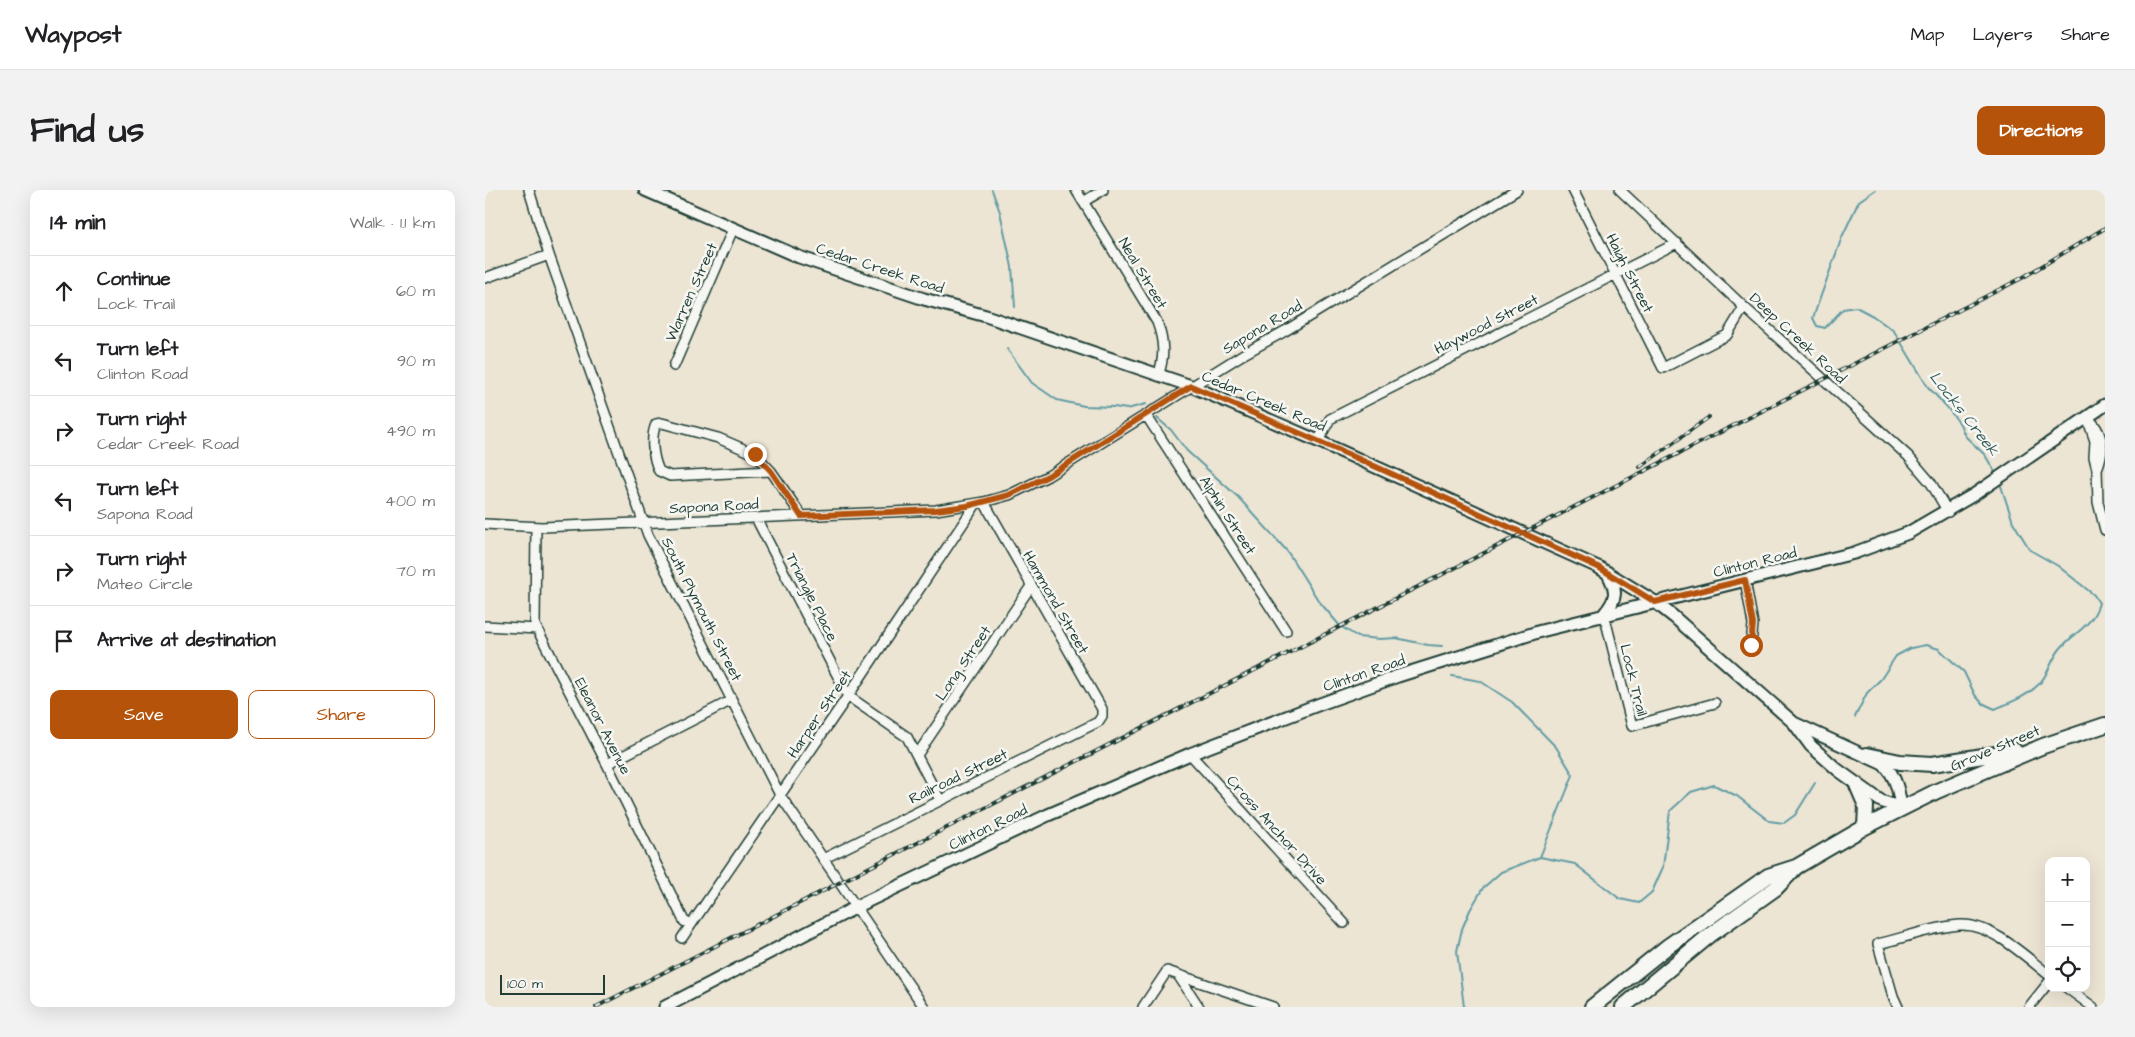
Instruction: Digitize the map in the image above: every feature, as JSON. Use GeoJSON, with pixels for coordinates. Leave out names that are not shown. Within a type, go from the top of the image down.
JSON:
{"type":"FeatureCollection","features":[{"type":"Feature","properties":{"kind":"highway","name":"Grove Street"},"geometry":{"type":"LineString","coordinates":[[1796,867],[1901,808],[2043,746],[2105,725]]}},
{"type":"Feature","properties":{"kind":"highway"},"geometry":{"type":"LineString","coordinates":[[1867,755],[1900,762],[1932,764],[2043,746]]}},
{"type":"Feature","properties":{"kind":"highway"},"geometry":{"type":"LineString","coordinates":[[1857,785],[1866,806],[1865,827]]}},
{"type":"Feature","properties":{"kind":"highway"},"geometry":{"type":"LineString","coordinates":[[1592,1007],[1668,946],[1734,899],[1769,876],[1796,867]]}},
{"type":"Feature","properties":{"kind":"highway"},"geometry":{"type":"LineString","coordinates":[[1623,1007],[1710,935],[1776,888],[1796,867]]}},
{"type":"Feature","properties":{"kind":"main road","name":"Cedar Creek Road"},"geometry":{"type":"LineString","coordinates":[[645,190],[733,229],[815,262],[924,299],[986,316],[1191,386],[1318,441],[1607,572],[1655,602],[1794,723],[1811,746],[1857,785],[1881,801],[1901,808],[1900,794],[1890,771],[1883,764],[1794,723]]}},
{"type":"Feature","properties":{"kind":"main road","name":"Clinton Road"},"geometry":{"type":"LineString","coordinates":[[665,1007],[856,908],[1048,815],[1190,754],[1398,676],[1532,634],[1604,614],[1871,548],[1908,533],[1948,512],[2105,406]]}},
{"type":"Feature","properties":{"kind":"main road"},"geometry":{"type":"LineString","coordinates":[[1604,614],[1613,604],[1616,593],[1607,572]]}},
{"type":"Feature","properties":{"kind":"street","name":"South Plymouth Street"},"geometry":{"type":"LineString","coordinates":[[529,190],[549,255],[643,523],[780,795],[924,1007]]}},
{"type":"Feature","properties":{"kind":"street","name":"Neal Street"},"geometry":{"type":"LineString","coordinates":[[1076,190],[1157,322],[1163,346],[1163,363],[1158,376]]}},
{"type":"Feature","properties":{"kind":"street"},"geometry":{"type":"LineString","coordinates":[[1083,202],[1103,190]]}},
{"type":"Feature","properties":{"kind":"street","name":"Sapona Road"},"geometry":{"type":"LineString","coordinates":[[485,524],[536,527],[936,510],[980,503],[1009,495],[1048,476],[1191,386],[1517,190]]}},
{"type":"Feature","properties":{"kind":"street","name":"Haigh Street"},"geometry":{"type":"LineString","coordinates":[[1573,190],[1663,368],[1727,335],[1744,307]]}},
{"type":"Feature","properties":{"kind":"street","name":"Deep Creek Road"},"geometry":{"type":"LineString","coordinates":[[1620,191],[1908,456],[1931,483],[1948,512]]}},
{"type":"Feature","properties":{"kind":"street","name":"Warren Street"},"geometry":{"type":"LineString","coordinates":[[674,366],[733,229]]}},
{"type":"Feature","properties":{"kind":"street","name":"Haywood Street"},"geometry":{"type":"LineString","coordinates":[[1318,441],[1330,419],[1677,243]]}},
{"type":"Feature","properties":{"kind":"street"},"geometry":{"type":"LineString","coordinates":[[485,278],[549,255]]}},
{"type":"Feature","properties":{"kind":"street","name":"Alphin Street"},"geometry":{"type":"LineString","coordinates":[[1146,415],[1286,631]]}},
{"type":"Feature","properties":{"kind":"street"},"geometry":{"type":"LineString","coordinates":[[2087,417],[2097,426],[2104,446],[2103,458],[2097,469]]}},
{"type":"Feature","properties":{"kind":"street"},"geometry":{"type":"LineString","coordinates":[[2087,417],[2095,441],[2094,457],[2097,469],[2098,502],[2105,530]]}},
{"type":"Feature","properties":{"kind":"street"},"geometry":{"type":"LineString","coordinates":[[771,471],[670,476],[659,472],[654,461],[654,430],[657,424],[662,423],[718,438],[755,454],[771,471],[801,516]]}},
{"type":"Feature","properties":{"kind":"street","name":"Hammond Street"},"geometry":{"type":"LineString","coordinates":[[980,503],[1031,586],[1102,709],[1102,716]]}},
{"type":"Feature","properties":{"kind":"street","name":"Harper Street"},"geometry":{"type":"LineString","coordinates":[[682,938],[980,503]]}},
{"type":"Feature","properties":{"kind":"street","name":"Triangle Place"},"geometry":{"type":"LineString","coordinates":[[756,518],[848,696],[907,737],[940,800]]}},
{"type":"Feature","properties":{"kind":"street","name":"Eleanor Avenue"},"geometry":{"type":"LineString","coordinates":[[536,527],[535,625],[607,764],[684,921],[691,925]]}},
{"type":"Feature","properties":{"kind":"street"},"geometry":{"type":"LineString","coordinates":[[1745,580],[1753,624],[1751,645]]}},
{"type":"Feature","properties":{"kind":"street","name":"Long Street"},"geometry":{"type":"LineString","coordinates":[[917,755],[1031,586]]}},
{"type":"Feature","properties":{"kind":"street","name":"Lock Trail"},"geometry":{"type":"LineString","coordinates":[[1604,614],[1632,726],[1715,703]]}},
{"type":"Feature","properties":{"kind":"street"},"geometry":{"type":"LineString","coordinates":[[485,626],[537,629]]}},
{"type":"Feature","properties":{"kind":"street"},"geometry":{"type":"LineString","coordinates":[[607,764],[732,700]]}},
{"type":"Feature","properties":{"kind":"street","name":"Railroad Street"},"geometry":{"type":"LineString","coordinates":[[823,859],[1099,722],[1102,716]]}},
{"type":"Feature","properties":{"kind":"street","name":"Cross Anchor Drive"},"geometry":{"type":"LineString","coordinates":[[1190,754],[1344,924]]}},
{"type":"Feature","properties":{"kind":"street"},"geometry":{"type":"LineString","coordinates":[[1898,1007],[1877,944],[1929,931],[1965,926],[1978,928],[2000,938],[2045,972]]}},
{"type":"Feature","properties":{"kind":"street"},"geometry":{"type":"LineString","coordinates":[[1143,1007],[1167,971],[1273,1007]]}},
{"type":"Feature","properties":{"kind":"street"},"geometry":{"type":"LineString","coordinates":[[1178,975],[1199,1007]]}},
{"type":"Feature","properties":{"kind":"street"},"geometry":{"type":"LineString","coordinates":[[2029,1007],[2045,987]]}},
{"type":"Feature","properties":{"kind":"street"},"geometry":{"type":"LineString","coordinates":[[2072,992],[2093,1007]]}},
{"type":"Feature","properties":{"kind":"waterway"},"geometry":{"type":"LineString","coordinates":[[992,190],[1000,212],[1012,267],[1015,307]]}},
{"type":"Feature","properties":{"kind":"waterway","name":"Locks Creek"},"geometry":{"type":"LineString","coordinates":[[1875,190],[1859,201],[1842,237],[1813,318],[1817,326],[1825,328],[1843,309],[1856,307],[1894,331],[1928,387],[1960,424],[1965,436],[1985,455],[1996,474]]}},
{"type":"Feature","properties":{"kind":"waterway"},"geometry":{"type":"LineString","coordinates":[[1007,349],[1032,383],[1057,400],[1084,406],[1127,409],[1146,404]]}},
{"type":"Feature","properties":{"kind":"waterway"},"geometry":{"type":"LineString","coordinates":[[1157,418],[1171,430],[1187,451],[1238,497],[1287,551],[1318,600],[1340,626],[1358,637],[1396,638],[1442,646]]}},
{"type":"Feature","properties":{"kind":"waterway","name":"Locks Creek"},"geometry":{"type":"LineString","coordinates":[[1855,717],[1867,693],[1881,679],[1896,656],[1911,648],[1926,645],[1939,649],[1964,672],[1975,695],[1982,703],[1995,709],[2023,696],[2038,685],[2060,649],[2092,618],[2099,603],[2094,595],[2058,566],[2030,550],[2013,522],[2000,483]]}},
{"type":"Feature","properties":{"kind":"waterway"},"geometry":{"type":"LineString","coordinates":[[1452,676],[1480,681],[1512,702],[1556,747],[1573,775],[1540,857]]}},
{"type":"Feature","properties":{"kind":"waterway","name":"Locks Creek"},"geometry":{"type":"LineString","coordinates":[[1464,1007],[1457,951],[1462,929],[1470,910],[1483,888],[1501,872],[1540,857],[1575,864],[1620,899],[1639,903],[1652,892],[1663,867],[1670,811],[1691,792],[1714,785],[1737,796],[1769,821],[1784,823],[1795,815],[1815,783]]}},
{"type":"Feature","properties":{"kind":"railway"},"geometry":{"type":"LineString","coordinates":[[596,1007],[2022,278],[2105,228]]}},
{"type":"Feature","properties":{"kind":"railway"},"geometry":{"type":"LineString","coordinates":[[1640,467],[1709,417]]}},
{"type":"Feature","properties":{"kind":"route"},"geometry":{"type":"LineString","coordinates":[[755,454],[771,471],[801,516],[948,509],[984,502],[1028,487],[1191,386],[1295,430],[1598,567],[1655,602],[1745,580],[1753,624],[1751,645]]}}]}
